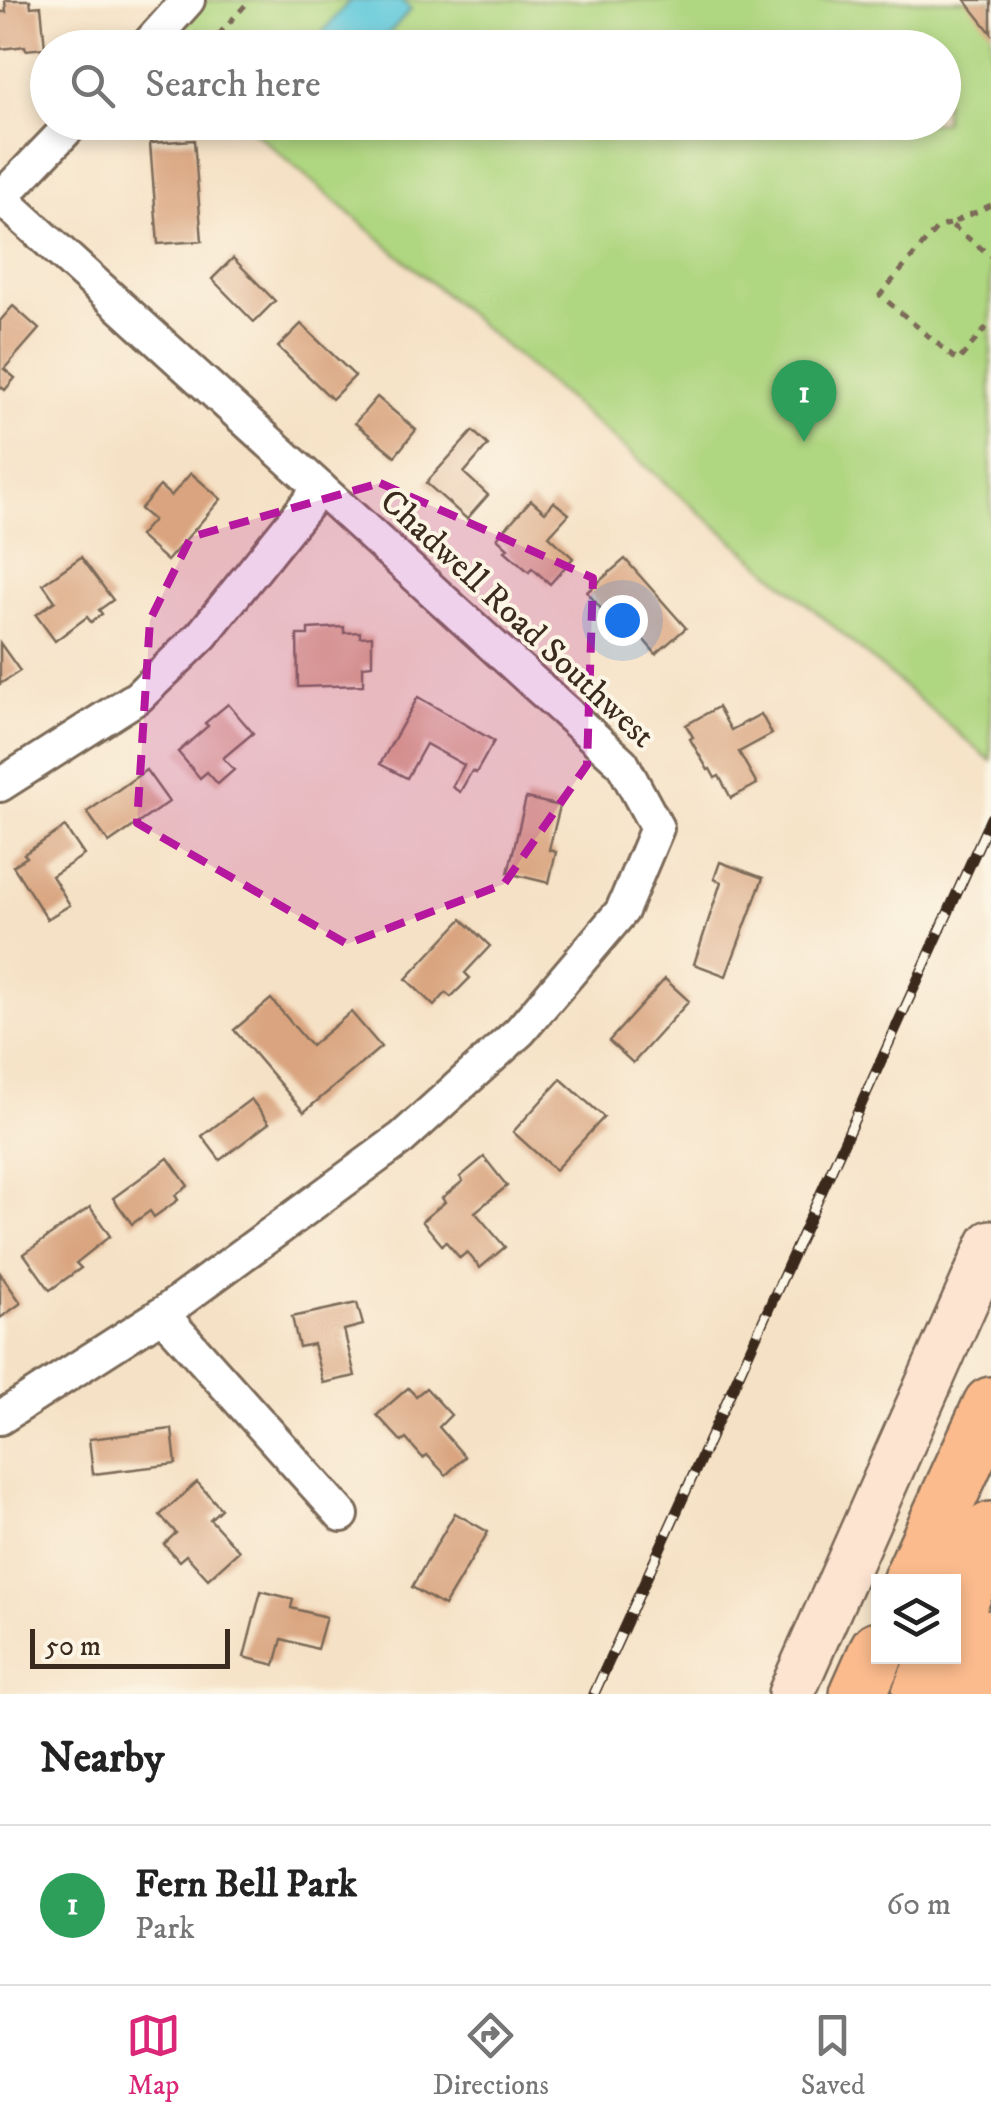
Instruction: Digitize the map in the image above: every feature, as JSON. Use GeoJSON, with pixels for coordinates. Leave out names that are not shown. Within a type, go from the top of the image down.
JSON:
{"type":"FeatureCollection","features":[{"type":"Feature","properties":{"kind":"highway"},"geometry":{"type":"LineString","coordinates":[[914,1574],[991,1405]]}},
{"type":"Feature","properties":{"kind":"highway"},"geometry":{"type":"LineString","coordinates":[[961,1600],[991,1530]]}},
{"type":"Feature","properties":{"kind":"highway"},"geometry":{"type":"LineString","coordinates":[[964,1694],[991,1638]]}},
{"type":"Feature","properties":{"kind":"highway"},"geometry":{"type":"LineString","coordinates":[[858,1694],[872,1664]]}},
{"type":"Feature","properties":{"kind":"highway"},"geometry":{"type":"LineString","coordinates":[[920,1694],[933,1664]]}},
{"type":"Feature","properties":{"kind":"main road"},"geometry":{"type":"LineString","coordinates":[[791,1694],[991,1243]]}},
{"type":"Feature","properties":{"kind":"street"},"geometry":{"type":"LineString","coordinates":[[168,30],[188,14]]}},
{"type":"Feature","properties":{"kind":"street"},"geometry":{"type":"LineString","coordinates":[[0,198],[56,140]]}},
{"type":"Feature","properties":{"kind":"street","name":"Chadwell Road Southwest"},"geometry":{"type":"LineString","coordinates":[[0,198],[622,763],[657,828],[622,911],[520,1031],[402,1138],[162,1314],[0,1418]]}},
{"type":"Feature","properties":{"kind":"street"},"geometry":{"type":"LineString","coordinates":[[0,785],[138,698],[202,636],[320,488]]}},
{"type":"Feature","properties":{"kind":"street"},"geometry":{"type":"LineString","coordinates":[[162,1314],[342,1515]]}},
{"type":"Feature","properties":{"kind":"path"},"geometry":{"type":"LineString","coordinates":[[224,30],[250,0]]}},
{"type":"Feature","properties":{"kind":"path"},"geometry":{"type":"LineString","coordinates":[[991,204],[938,227],[880,295],[958,361],[991,322]]}},
{"type":"Feature","properties":{"kind":"path"},"geometry":{"type":"LineString","coordinates":[[950,224],[991,256]]}},
{"type":"Feature","properties":{"kind":"highlighted area"},"geometry":{"type":"Polygon","coordinates":[[[380,483],[593,578],[587,765],[504,884],[347,944],[137,823],[150,620],[191,537],[380,483]]]}},
{"type":"Feature","properties":{"kind":"green space"},"geometry":{"type":"Polygon","coordinates":[[[206,0],[991,0],[991,761],[264,140],[961,140],[961,30],[180,30],[206,0]]]}},
{"type":"Feature","properties":{"kind":"water"},"geometry":{"type":"Polygon","coordinates":[[[350,0],[401,0],[411,9],[392,30],[325,30],[350,0]]]}},
{"type":"Feature","properties":{"kind":"building"},"geometry":{"type":"Polygon","coordinates":[[[5,0],[30,0],[31,7],[41,6],[43,30],[30,30],[30,50],[25,46],[0,49],[0,12],[6,12],[5,0]]]}},
{"type":"Feature","properties":{"kind":"building"},"geometry":{"type":"Polygon","coordinates":[[[965,0],[991,0],[991,33],[965,0]]]}},
{"type":"Feature","properties":{"kind":"building"},"geometry":{"type":"Polygon","coordinates":[[[194,140],[202,241],[158,244],[150,143],[194,140]]]}},
{"type":"Feature","properties":{"kind":"building"},"geometry":{"type":"Polygon","coordinates":[[[233,258],[275,301],[254,322],[212,279],[233,258]]]}},
{"type":"Feature","properties":{"kind":"building"},"geometry":{"type":"Polygon","coordinates":[[[13,306],[39,329],[4,369],[15,378],[5,390],[0,386],[0,321],[13,306]]]}},
{"type":"Feature","properties":{"kind":"building"},"geometry":{"type":"Polygon","coordinates":[[[301,324],[355,376],[332,399],[278,347],[301,324]]]}},
{"type":"Feature","properties":{"kind":"building"},"geometry":{"type":"Polygon","coordinates":[[[377,397],[416,430],[395,456],[355,423],[377,397]]]}},
{"type":"Feature","properties":{"kind":"building"},"geometry":{"type":"Polygon","coordinates":[[[473,431],[488,445],[464,473],[488,495],[467,519],[426,483],[473,431]]]}},
{"type":"Feature","properties":{"kind":"building"},"geometry":{"type":"Polygon","coordinates":[[[191,473],[221,499],[167,561],[139,536],[153,520],[140,509],[160,486],[171,496],[191,473]]]}},
{"type":"Feature","properties":{"kind":"building"},"geometry":{"type":"Polygon","coordinates":[[[531,500],[545,512],[554,502],[569,514],[549,536],[573,558],[550,584],[532,568],[529,572],[505,551],[508,548],[497,538],[531,500]]]}},
{"type":"Feature","properties":{"kind":"building"},"geometry":{"type":"Polygon","coordinates":[[[81,557],[113,600],[91,622],[87,617],[55,641],[36,615],[55,601],[43,584],[81,557]]]}},
{"type":"Feature","properties":{"kind":"building"},"geometry":{"type":"Polygon","coordinates":[[[625,559],[686,628],[656,654],[614,613],[608,617],[587,592],[625,559]]]}},
{"type":"Feature","properties":{"kind":"building"},"geometry":{"type":"Polygon","coordinates":[[[344,627],[344,633],[372,636],[372,665],[363,666],[363,685],[298,687],[297,635],[308,635],[308,629],[344,627]]]}},
{"type":"Feature","properties":{"kind":"building"},"geometry":{"type":"Polygon","coordinates":[[[0,643],[20,671],[0,684],[0,643]]]}},
{"type":"Feature","properties":{"kind":"building"},"geometry":{"type":"Polygon","coordinates":[[[418,697],[494,741],[460,792],[452,787],[464,765],[426,744],[407,778],[380,764],[418,697]]]}},
{"type":"Feature","properties":{"kind":"building"},"geometry":{"type":"Polygon","coordinates":[[[228,704],[253,733],[223,758],[234,770],[218,784],[207,772],[200,778],[178,752],[228,704]]]}},
{"type":"Feature","properties":{"kind":"building"},"geometry":{"type":"Polygon","coordinates":[[[718,707],[731,730],[761,714],[772,734],[739,752],[757,784],[731,798],[719,776],[715,778],[708,770],[686,725],[718,707]]]}},
{"type":"Feature","properties":{"kind":"building"},"geometry":{"type":"Polygon","coordinates":[[[146,770],[169,802],[109,843],[87,812],[146,770]]]}},
{"type":"Feature","properties":{"kind":"building"},"geometry":{"type":"Polygon","coordinates":[[[526,798],[560,806],[549,850],[556,852],[549,883],[508,873],[526,798]]]}},
{"type":"Feature","properties":{"kind":"building"},"geometry":{"type":"Polygon","coordinates":[[[65,827],[84,855],[52,876],[70,905],[47,919],[13,866],[65,827]]]}},
{"type":"Feature","properties":{"kind":"building"},"geometry":{"type":"Polygon","coordinates":[[[720,862],[763,878],[726,976],[694,964],[721,882],[714,879],[720,862]]]}},
{"type":"Feature","properties":{"kind":"building"},"geometry":{"type":"Polygon","coordinates":[[[462,919],[490,946],[465,973],[470,978],[451,997],[446,993],[434,1006],[406,979],[462,919]]]}},
{"type":"Feature","properties":{"kind":"building"},"geometry":{"type":"Polygon","coordinates":[[[665,979],[689,1001],[633,1063],[609,1041],[665,979]]]}},
{"type":"Feature","properties":{"kind":"building"},"geometry":{"type":"Polygon","coordinates":[[[271,999],[311,1046],[351,1012],[381,1047],[304,1112],[234,1030],[271,999]]]}},
{"type":"Feature","properties":{"kind":"building"},"geometry":{"type":"Polygon","coordinates":[[[561,1079],[604,1117],[555,1170],[513,1132],[561,1079]]]}},
{"type":"Feature","properties":{"kind":"building"},"geometry":{"type":"Polygon","coordinates":[[[251,1099],[269,1123],[220,1160],[202,1136],[251,1099]]]}},
{"type":"Feature","properties":{"kind":"building"},"geometry":{"type":"Polygon","coordinates":[[[484,1157],[507,1186],[475,1212],[505,1247],[480,1268],[467,1252],[460,1258],[446,1242],[442,1245],[422,1221],[445,1202],[442,1198],[463,1181],[460,1177],[484,1157]]]}},
{"type":"Feature","properties":{"kind":"building"},"geometry":{"type":"Polygon","coordinates":[[[168,1158],[188,1186],[175,1195],[178,1200],[154,1217],[150,1211],[132,1224],[113,1198],[168,1158]]]}},
{"type":"Feature","properties":{"kind":"building"},"geometry":{"type":"Polygon","coordinates":[[[90,1207],[110,1236],[76,1263],[81,1268],[50,1290],[24,1254],[90,1207]]]}},
{"type":"Feature","properties":{"kind":"building"},"geometry":{"type":"Polygon","coordinates":[[[0,1273],[21,1303],[0,1318],[0,1273]]]}},
{"type":"Feature","properties":{"kind":"building"},"geometry":{"type":"Polygon","coordinates":[[[357,1303],[363,1325],[344,1330],[355,1376],[323,1383],[313,1344],[299,1347],[292,1317],[357,1303]]]}},
{"type":"Feature","properties":{"kind":"building"},"geometry":{"type":"Polygon","coordinates":[[[408,1388],[416,1396],[426,1388],[451,1415],[439,1427],[465,1457],[446,1475],[406,1439],[402,1442],[377,1415],[408,1388]]]}},
{"type":"Feature","properties":{"kind":"building"},"geometry":{"type":"Polygon","coordinates":[[[172,1429],[176,1464],[93,1474],[89,1439],[172,1429]]]}},
{"type":"Feature","properties":{"kind":"building"},"geometry":{"type":"Polygon","coordinates":[[[197,1482],[221,1509],[210,1519],[239,1551],[208,1579],[186,1555],[179,1561],[164,1544],[176,1533],[160,1515],[197,1482]]]}},
{"type":"Feature","properties":{"kind":"building"},"geometry":{"type":"Polygon","coordinates":[[[455,1513],[488,1532],[444,1606],[412,1587],[455,1513]]]}},
{"type":"Feature","properties":{"kind":"building"},"geometry":{"type":"Polygon","coordinates":[[[261,1591],[293,1599],[291,1608],[326,1617],[317,1649],[282,1639],[275,1665],[244,1657],[261,1591]]]}},
{"type":"Feature","properties":{"kind":"railway"},"geometry":{"type":"LineString","coordinates":[[594,1694],[991,818]]}},
{"type":"Feature","properties":{"kind":"place","name":"Fern Bell Park"},"geometry":{"type":"Point","coordinates":[804,442]}}]}
